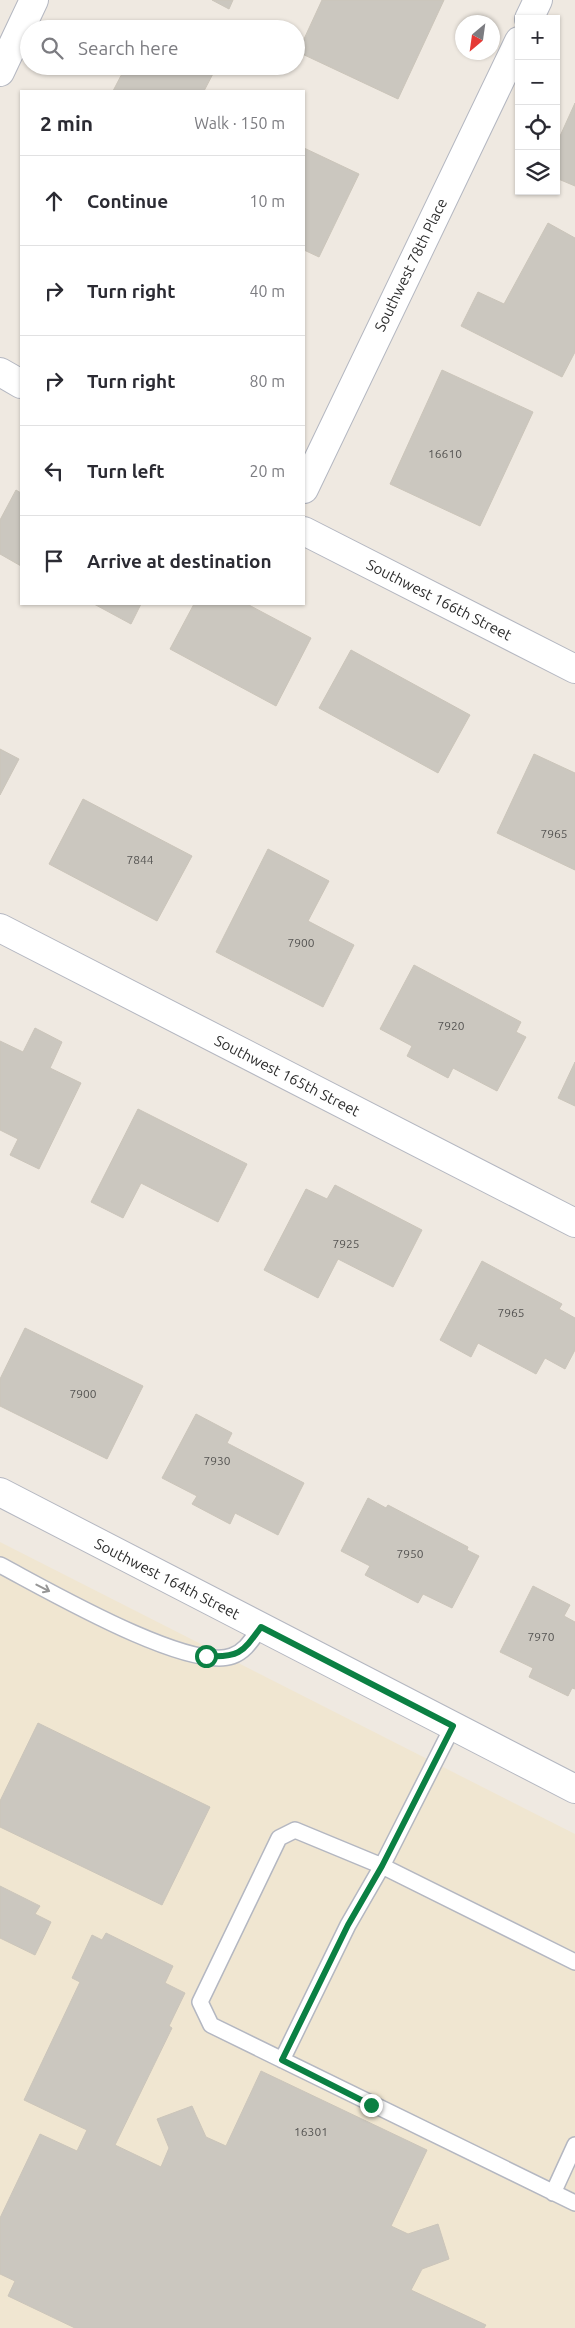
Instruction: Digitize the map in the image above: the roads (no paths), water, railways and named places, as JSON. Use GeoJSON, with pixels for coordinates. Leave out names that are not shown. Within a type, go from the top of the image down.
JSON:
{"type":"FeatureCollection","features":[{"type":"Feature","properties":{"kind":"street"},"geometry":{"type":"LineString","coordinates":[[25,20],[34,0]]}},
{"type":"Feature","properties":{"kind":"street"},"geometry":{"type":"LineString","coordinates":[[531,15],[538,0]]}},
{"type":"Feature","properties":{"kind":"street"},"geometry":{"type":"LineString","coordinates":[[0,72],[20,30]]}},
{"type":"Feature","properties":{"kind":"street","name":"Southwest 78th Place"},"geometry":{"type":"LineString","coordinates":[[305,487],[515,49]]}},
{"type":"Feature","properties":{"kind":"street"},"geometry":{"type":"LineString","coordinates":[[0,372],[20,383]]}},
{"type":"Feature","properties":{"kind":"street","name":"Southwest 166th Street"},"geometry":{"type":"LineString","coordinates":[[305,532],[575,669]]}},
{"type":"Feature","properties":{"kind":"street","name":"Southwest 165th Street"},"geometry":{"type":"LineString","coordinates":[[0,928],[575,1223]]}},
{"type":"Feature","properties":{"kind":"street","name":"Southwest 164th Street"},"geometry":{"type":"LineString","coordinates":[[0,1492],[575,1789]]}},
{"type":"Feature","properties":{"kind":"lane"},"geometry":{"type":"LineString","coordinates":[[0,1565],[143,1639],[188,1652],[206,1656],[232,1656],[245,1649],[261,1627]]}},
{"type":"Feature","properties":{"kind":"lane"},"geometry":{"type":"LineString","coordinates":[[282,2060],[348,1925],[382,1866],[453,1726]]}},
{"type":"Feature","properties":{"kind":"lane"},"geometry":{"type":"LineString","coordinates":[[575,1962],[382,1866],[295,1830],[278,1838],[200,2002],[211,2025],[575,2203]]}},
{"type":"Feature","properties":{"kind":"lane"},"geometry":{"type":"LineString","coordinates":[[552,2193],[575,2145]]}}]}
